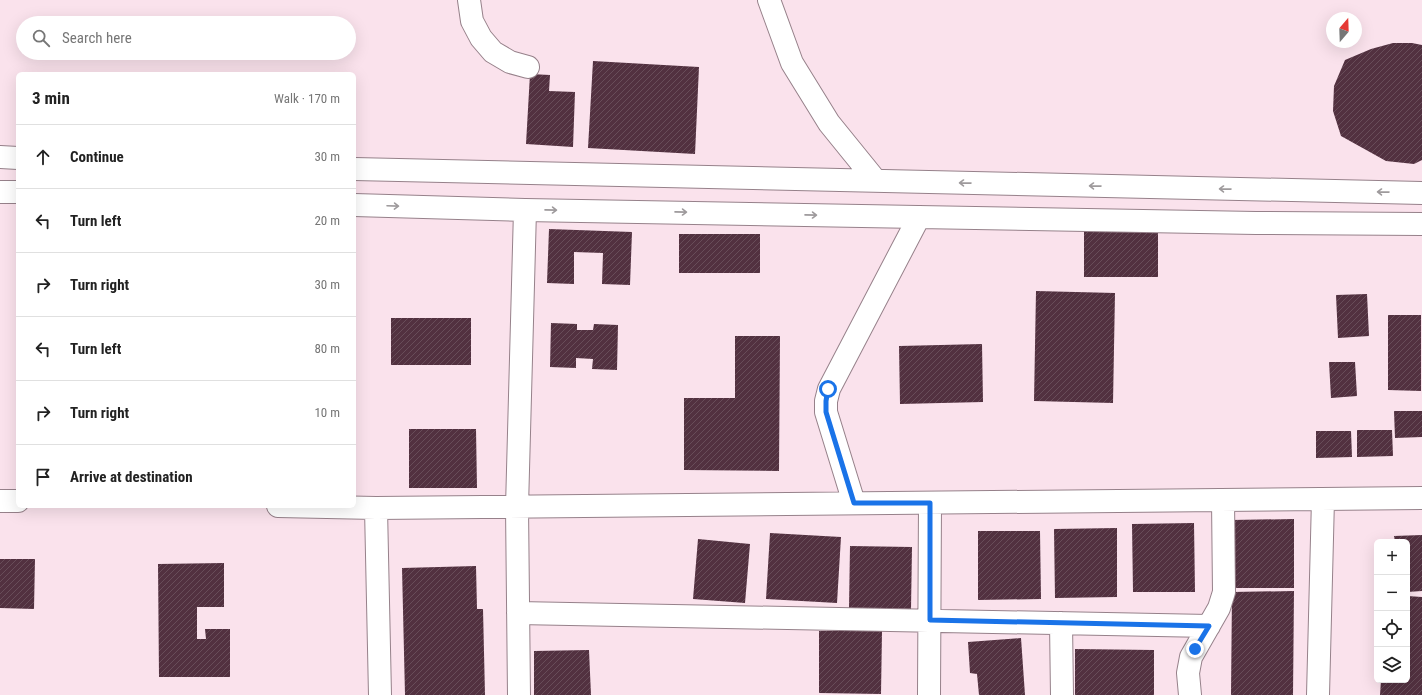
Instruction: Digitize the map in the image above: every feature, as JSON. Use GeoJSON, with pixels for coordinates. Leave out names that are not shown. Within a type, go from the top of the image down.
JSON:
{"type":"FeatureCollection","features":[{"type":"Feature","properties":{"kind":"street"},"geometry":{"type":"LineString","coordinates":[[469,0],[472,21],[480,38],[493,52],[504,59],[528,66]]}},
{"type":"Feature","properties":{"kind":"street"},"geometry":{"type":"LineString","coordinates":[[769,0],[792,63],[829,123],[876,181]]}},
{"type":"Feature","properties":{"kind":"street"},"geometry":{"type":"LineString","coordinates":[[0,157],[16,158]]}},
{"type":"Feature","properties":{"kind":"street"},"geometry":{"type":"LineString","coordinates":[[356,169],[1422,193]]}},
{"type":"Feature","properties":{"kind":"street"},"geometry":{"type":"LineString","coordinates":[[1256,189],[1256,223]]}},
{"type":"Feature","properties":{"kind":"street"},"geometry":{"type":"LineString","coordinates":[[0,192],[16,192]]}},
{"type":"Feature","properties":{"kind":"street"},"geometry":{"type":"LineString","coordinates":[[356,205],[525,210],[1256,223],[1422,224]]}},
{"type":"Feature","properties":{"kind":"street"},"geometry":{"type":"LineString","coordinates":[[519,695],[517,507],[525,210]]}},
{"type":"Feature","properties":{"kind":"street"},"geometry":{"type":"LineString","coordinates":[[854,503],[826,412],[828,389],[918,216]]}},
{"type":"Feature","properties":{"kind":"street"},"geometry":{"type":"LineString","coordinates":[[356,508],[1422,498]]}},
{"type":"Feature","properties":{"kind":"street"},"geometry":{"type":"LineString","coordinates":[[1318,695],[1323,499]]}},
{"type":"Feature","properties":{"kind":"street"},"geometry":{"type":"LineString","coordinates":[[1190,695],[1188,673],[1191,657],[1219,608],[1224,592],[1223,500]]}},
{"type":"Feature","properties":{"kind":"street"},"geometry":{"type":"LineString","coordinates":[[0,501],[16,501]]}},
{"type":"Feature","properties":{"kind":"street"},"geometry":{"type":"LineString","coordinates":[[929,695],[930,503]]}},
{"type":"Feature","properties":{"kind":"street"},"geometry":{"type":"LineString","coordinates":[[376,508],[380,695]]}},
{"type":"Feature","properties":{"kind":"street"},"geometry":{"type":"LineString","coordinates":[[518,613],[1209,626]]}},
{"type":"Feature","properties":{"kind":"street"},"geometry":{"type":"LineString","coordinates":[[1061,623],[1062,695]]}},
{"type":"Feature","properties":{"kind":"building"},"geometry":{"type":"Polygon","coordinates":[[[1393,43],[1412,43],[1422,45],[1422,160],[1414,164],[1386,161],[1341,136],[1333,111],[1334,86],[1345,60],[1371,49],[1393,43]]]}},
{"type":"Feature","properties":{"kind":"building"},"geometry":{"type":"Polygon","coordinates":[[[593,61],[699,67],[695,154],[588,148],[593,61]]]}},
{"type":"Feature","properties":{"kind":"building"},"geometry":{"type":"Polygon","coordinates":[[[530,74],[550,75],[549,91],[575,92],[573,147],[526,144],[530,74]]]}},
{"type":"Feature","properties":{"kind":"building"},"geometry":{"type":"Polygon","coordinates":[[[1084,225],[1158,225],[1158,277],[1084,277],[1084,225]]]}},
{"type":"Feature","properties":{"kind":"building"},"geometry":{"type":"Polygon","coordinates":[[[549,229],[632,232],[630,285],[602,284],[603,253],[574,252],[574,284],[547,283],[549,229]]]}},
{"type":"Feature","properties":{"kind":"building"},"geometry":{"type":"Polygon","coordinates":[[[679,234],[760,234],[760,273],[679,273],[679,234]]]}},
{"type":"Feature","properties":{"kind":"building"},"geometry":{"type":"Polygon","coordinates":[[[1036,291],[1115,293],[1113,403],[1034,401],[1036,291]]]}},
{"type":"Feature","properties":{"kind":"building"},"geometry":{"type":"Polygon","coordinates":[[[1367,294],[1369,336],[1338,338],[1336,295],[1367,294]]]}},
{"type":"Feature","properties":{"kind":"building"},"geometry":{"type":"Polygon","coordinates":[[[1388,315],[1421,315],[1421,391],[1388,390],[1388,315]]]}},
{"type":"Feature","properties":{"kind":"building"},"geometry":{"type":"Polygon","coordinates":[[[391,318],[471,318],[471,365],[391,365],[391,318]]]}},
{"type":"Feature","properties":{"kind":"building"},"geometry":{"type":"Polygon","coordinates":[[[551,323],[577,324],[577,330],[593,330],[594,324],[618,325],[617,370],[592,369],[593,359],[576,358],[576,368],[550,367],[551,323]]]}},
{"type":"Feature","properties":{"kind":"building"},"geometry":{"type":"Polygon","coordinates":[[[735,336],[780,336],[779,471],[684,470],[684,398],[735,398],[735,336]]]}},
{"type":"Feature","properties":{"kind":"building"},"geometry":{"type":"Polygon","coordinates":[[[982,344],[983,402],[900,404],[899,346],[982,344]]]}},
{"type":"Feature","properties":{"kind":"building"},"geometry":{"type":"Polygon","coordinates":[[[1329,362],[1355,362],[1357,396],[1331,398],[1329,362]]]}},
{"type":"Feature","properties":{"kind":"building"},"geometry":{"type":"Polygon","coordinates":[[[1394,411],[1422,411],[1422,437],[1395,438],[1394,411]]]}},
{"type":"Feature","properties":{"kind":"building"},"geometry":{"type":"Polygon","coordinates":[[[409,429],[476,429],[477,488],[409,488],[409,429]]]}},
{"type":"Feature","properties":{"kind":"building"},"geometry":{"type":"Polygon","coordinates":[[[1357,430],[1392,430],[1393,456],[1357,457],[1357,430]]]}},
{"type":"Feature","properties":{"kind":"building"},"geometry":{"type":"Polygon","coordinates":[[[1316,431],[1351,431],[1352,457],[1316,458],[1316,431]]]}},
{"type":"Feature","properties":{"kind":"building"},"geometry":{"type":"Polygon","coordinates":[[[1294,519],[1294,588],[1232,588],[1231,520],[1294,519]]]}},
{"type":"Feature","properties":{"kind":"building"},"geometry":{"type":"Polygon","coordinates":[[[1194,523],[1195,592],[1133,592],[1132,524],[1194,523]]]}},
{"type":"Feature","properties":{"kind":"building"},"geometry":{"type":"Polygon","coordinates":[[[1117,528],[1117,597],[1055,598],[1054,529],[1117,528]]]}},
{"type":"Feature","properties":{"kind":"building"},"geometry":{"type":"Polygon","coordinates":[[[978,531],[1040,531],[1041,599],[978,600],[978,531]]]}},
{"type":"Feature","properties":{"kind":"building"},"geometry":{"type":"Polygon","coordinates":[[[770,533],[841,537],[837,603],[766,599],[770,533]]]}},
{"type":"Feature","properties":{"kind":"building"},"geometry":{"type":"Polygon","coordinates":[[[1422,535],[1422,591],[1410,592],[1410,539],[1394,539],[1394,536],[1422,535]]]}},
{"type":"Feature","properties":{"kind":"building"},"geometry":{"type":"Polygon","coordinates":[[[698,539],[750,544],[745,603],[693,599],[698,539]]]}},
{"type":"Feature","properties":{"kind":"building"},"geometry":{"type":"Polygon","coordinates":[[[850,546],[912,547],[911,609],[849,608],[850,546]]]}},
{"type":"Feature","properties":{"kind":"building"},"geometry":{"type":"Polygon","coordinates":[[[0,559],[35,559],[34,609],[0,608],[0,559]]]}},
{"type":"Feature","properties":{"kind":"building"},"geometry":{"type":"Polygon","coordinates":[[[224,563],[224,607],[197,607],[197,639],[206,639],[205,629],[230,629],[230,677],[159,677],[158,564],[224,563]]]}},
{"type":"Feature","properties":{"kind":"building"},"geometry":{"type":"Polygon","coordinates":[[[476,566],[477,609],[483,609],[485,695],[405,695],[402,568],[476,566]]]}},
{"type":"Feature","properties":{"kind":"building"},"geometry":{"type":"Polygon","coordinates":[[[1294,591],[1293,695],[1231,695],[1232,592],[1294,591]]]}},
{"type":"Feature","properties":{"kind":"building"},"geometry":{"type":"Polygon","coordinates":[[[1410,596],[1422,597],[1422,695],[1380,695],[1381,683],[1410,683],[1410,596]]]}},
{"type":"Feature","properties":{"kind":"building"},"geometry":{"type":"Polygon","coordinates":[[[819,631],[882,631],[881,694],[819,693],[819,631]]]}},
{"type":"Feature","properties":{"kind":"building"},"geometry":{"type":"Polygon","coordinates":[[[1021,638],[1025,695],[979,695],[977,674],[970,673],[968,642],[1021,638]]]}},
{"type":"Feature","properties":{"kind":"building"},"geometry":{"type":"Polygon","coordinates":[[[1075,649],[1154,650],[1154,695],[1075,695],[1075,649]]]}},
{"type":"Feature","properties":{"kind":"building"},"geometry":{"type":"Polygon","coordinates":[[[589,650],[591,695],[534,695],[534,651],[589,650]]]}},
{"type":"Feature","properties":{"kind":"route"},"geometry":{"type":"LineString","coordinates":[[828,389],[826,412],[854,503],[930,503],[930,620],[1209,626],[1195,649]]}}]}
